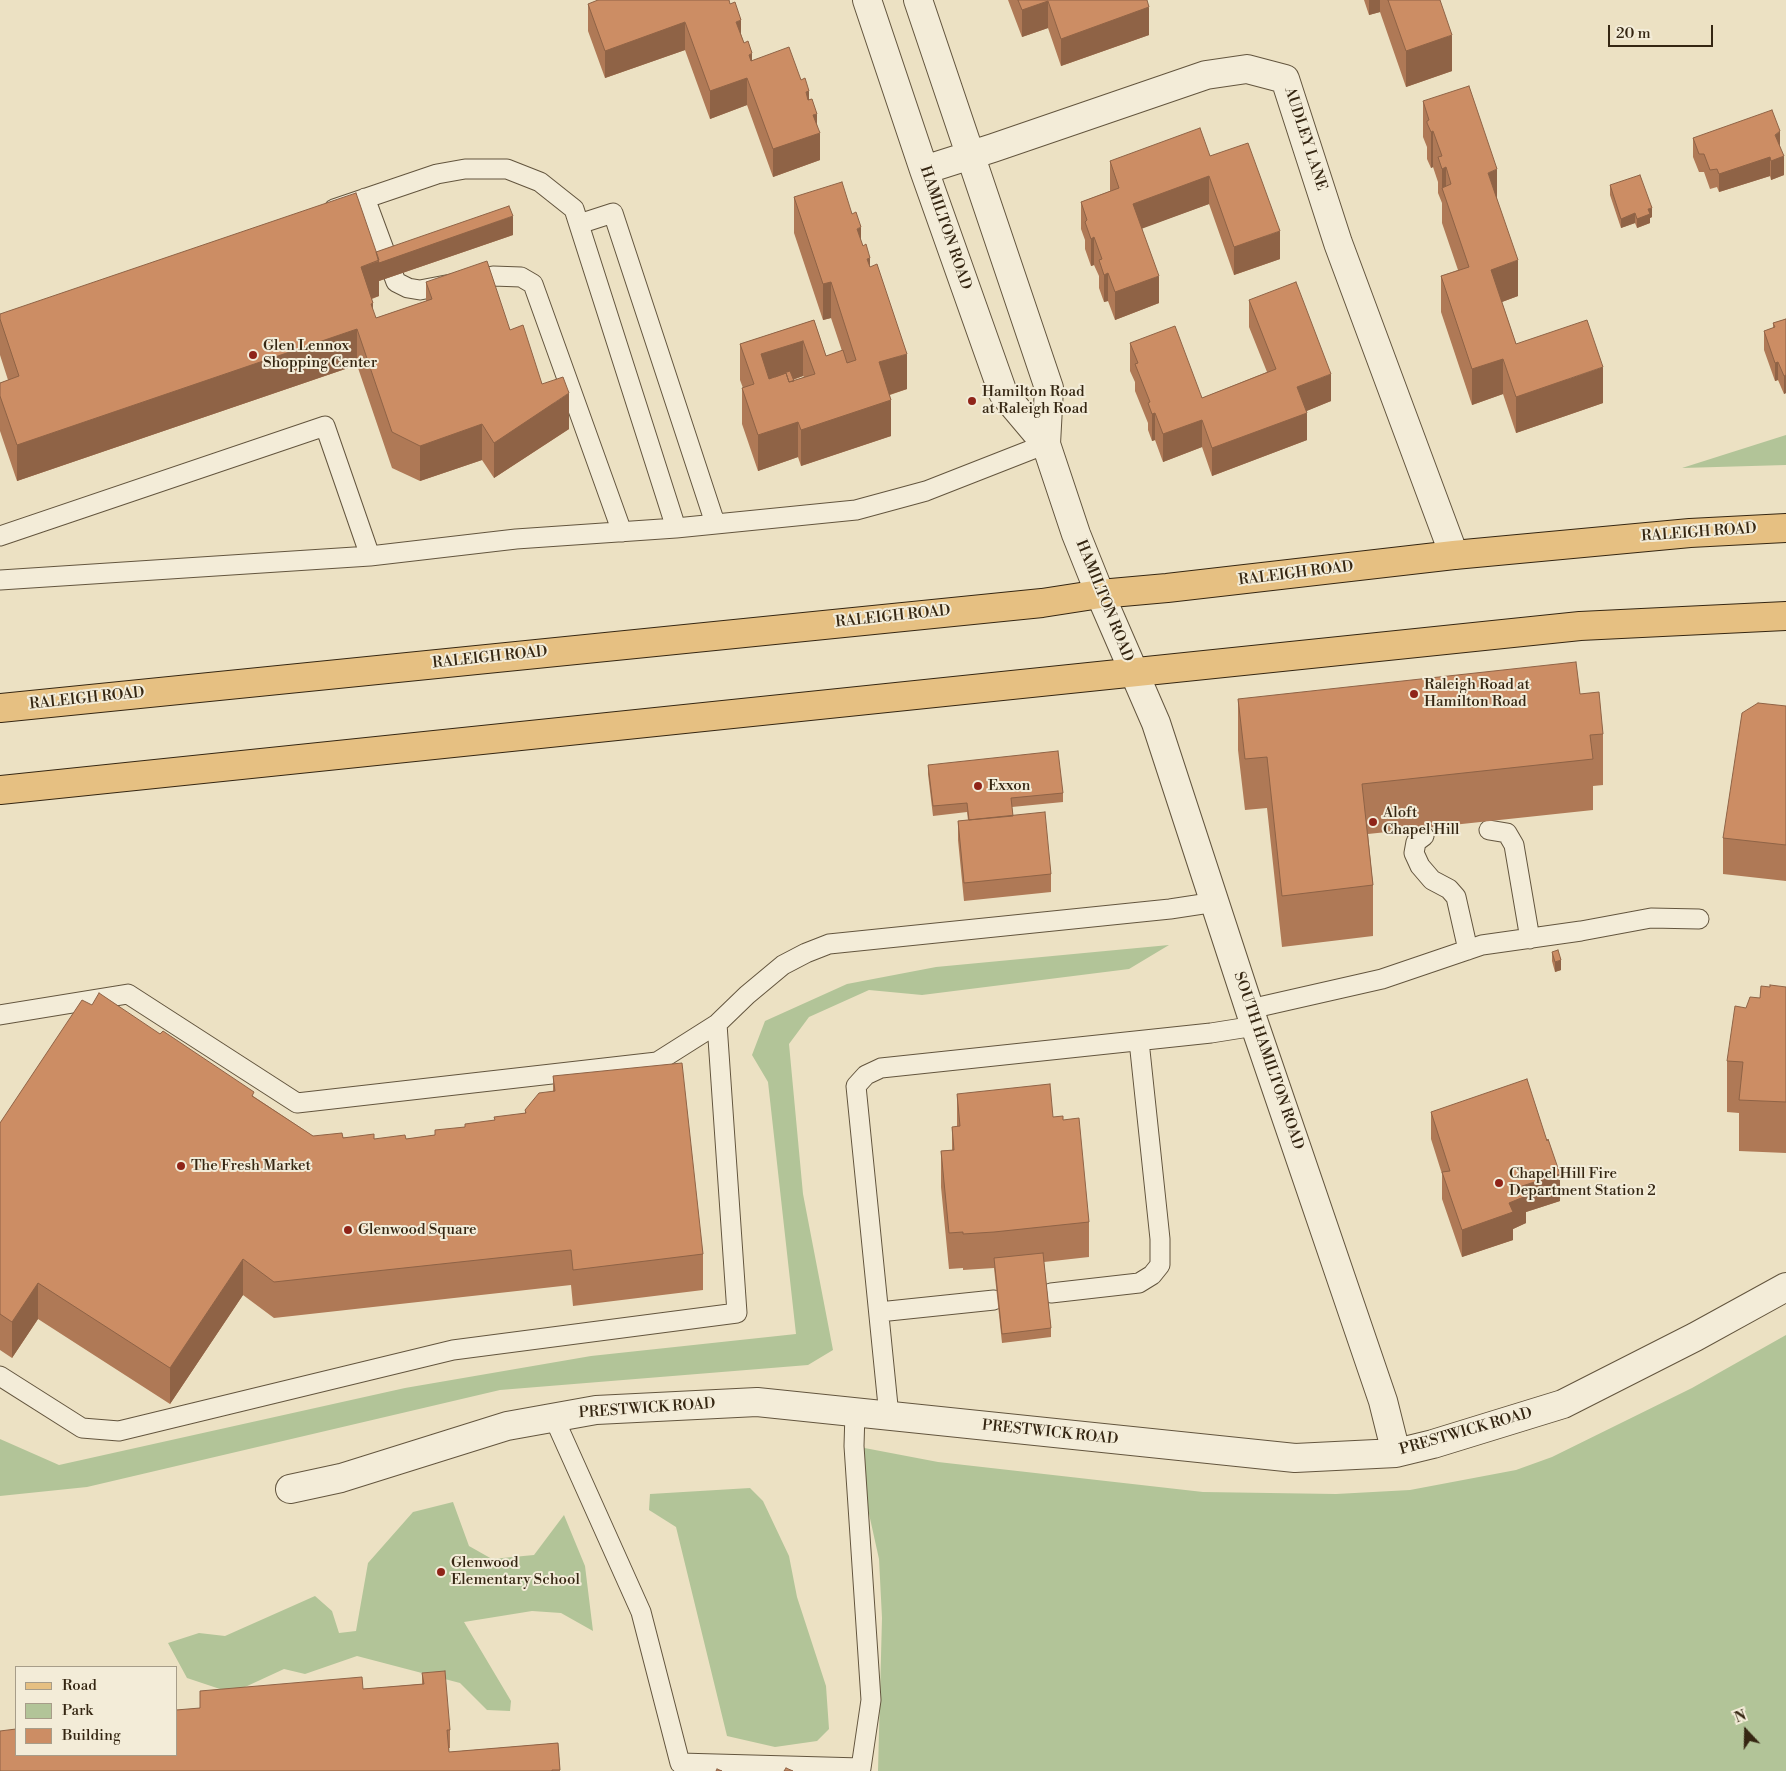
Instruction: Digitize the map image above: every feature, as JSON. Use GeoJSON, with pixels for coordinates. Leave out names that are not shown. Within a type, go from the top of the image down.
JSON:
{"type":"FeatureCollection","features":[{"type":"Feature","properties":{"kind":"main road","name":"RALEIGH ROAD"},"geometry":{"type":"LineString","coordinates":[[0,708],[1042,602],[1454,555],[1690,532],[1786,528]]}},
{"type":"Feature","properties":{"kind":"main road"},"geometry":{"type":"LineString","coordinates":[[0,790],[884,700],[1133,672],[1580,626],[1786,616]]}},
{"type":"Feature","properties":{"kind":"street","name":"HAMILTON ROAD"},"geometry":{"type":"LineString","coordinates":[[867,0],[924,170],[1003,393],[1046,444]]}},
{"type":"Feature","properties":{"kind":"street","name":"HAMILTON ROAD"},"geometry":{"type":"LineString","coordinates":[[918,0],[1049,388],[1046,444],[1076,534],[1133,672]]}},
{"type":"Feature","properties":{"kind":"street","name":"AUDLEY LANE"},"geometry":{"type":"LineString","coordinates":[[924,170],[1206,75],[1247,69],[1285,79],[1338,243],[1454,555]]}},
{"type":"Feature","properties":{"kind":"street","name":"SOUTH HAMILTON ROAD"},"geometry":{"type":"LineString","coordinates":[[1133,672],[1156,723],[1383,1401],[1396,1453]]}},
{"type":"Feature","properties":{"kind":"street","name":"PRESTWICK ROAD"},"geometry":{"type":"LineString","coordinates":[[290,1489],[341,1478],[507,1426],[596,1410],[756,1402],[1295,1458],[1396,1453],[1433,1444],[1563,1404],[1695,1337],[1786,1287]]}},
{"type":"Feature","properties":{"kind":"lane"},"geometry":{"type":"LineString","coordinates":[[318,214],[437,174],[465,169],[507,169],[540,182],[574,209],[676,528]]}},
{"type":"Feature","properties":{"kind":"lane"},"geometry":{"type":"LineString","coordinates":[[365,198],[396,282],[408,288],[420,290],[493,276],[521,277],[534,284],[622,532]]}},
{"type":"Feature","properties":{"kind":"lane"},"geometry":{"type":"LineString","coordinates":[[578,224],[613,213],[715,523]]}},
{"type":"Feature","properties":{"kind":"lane"},"geometry":{"type":"LineString","coordinates":[[0,536],[325,426],[370,556]]}},
{"type":"Feature","properties":{"kind":"lane"},"geometry":{"type":"LineString","coordinates":[[0,580],[370,556],[516,539],[676,528],[856,510],[926,490],[1046,444]]}},
{"type":"Feature","properties":{"kind":"lane"},"geometry":{"type":"LineString","coordinates":[[1489,830],[1507,833],[1514,845],[1530,939]]}},
{"type":"Feature","properties":{"kind":"lane"},"geometry":{"type":"LineString","coordinates":[[1424,836],[1416,842],[1414,853],[1420,866],[1432,880],[1449,890],[1456,897],[1468,950]]}},
{"type":"Feature","properties":{"kind":"lane"},"geometry":{"type":"LineString","coordinates":[[0,1015],[128,994],[297,1103],[657,1062],[718,1024],[747,995],[783,965],[829,944],[1170,909],[1216,902]]}},
{"type":"Feature","properties":{"kind":"lane"},"geometry":{"type":"LineString","coordinates":[[889,1416],[856,1086],[866,1075],[881,1068],[1211,1033],[1253,1017],[1382,979],[1482,945],[1581,931],[1651,918],[1699,919]]}},
{"type":"Feature","properties":{"kind":"lane"},"geometry":{"type":"LineString","coordinates":[[0,1376],[82,1428],[119,1431],[453,1350],[737,1313],[718,1024]]}},
{"type":"Feature","properties":{"kind":"lane"},"geometry":{"type":"LineString","coordinates":[[1051,1293],[1139,1283],[1152,1275],[1160,1265],[1160,1239],[1139,1041]]}},
{"type":"Feature","properties":{"kind":"lane"},"geometry":{"type":"LineString","coordinates":[[879,1312],[994,1300]]}},
{"type":"Feature","properties":{"kind":"lane"},"geometry":{"type":"LineString","coordinates":[[554,1418],[641,1612],[680,1763],[861,1770],[871,1700],[854,1446],[855,1412]]}},
{"type":"Feature","properties":{"kind":"green space"},"geometry":{"type":"Polygon","coordinates":[[[1786,435],[1786,465],[1682,468],[1786,435]]]}},
{"type":"Feature","properties":{"kind":"green space"},"geometry":{"type":"Polygon","coordinates":[[[1169,945],[1129,969],[922,995],[869,990],[809,1017],[789,1044],[803,1194],[833,1350],[808,1365],[500,1390],[87,1487],[0,1496],[0,1439],[59,1465],[405,1388],[591,1356],[796,1334],[768,1082],[752,1055],[765,1021],[847,984],[936,967],[1169,945]]]}},
{"type":"Feature","properties":{"kind":"green space"},"geometry":{"type":"Polygon","coordinates":[[[1786,1335],[1786,1771],[878,1771],[882,1618],[879,1559],[854,1446],[938,1462],[1203,1492],[1336,1494],[1410,1490],[1516,1470],[1552,1457],[1692,1388],[1786,1335]]]}},
{"type":"Feature","properties":{"kind":"green space"},"geometry":{"type":"Polygon","coordinates":[[[750,1488],[763,1501],[789,1556],[797,1597],[826,1686],[829,1729],[817,1741],[775,1747],[727,1736],[676,1527],[649,1510],[650,1494],[750,1488]]]}},
{"type":"Feature","properties":{"kind":"green space"},"geometry":{"type":"Polygon","coordinates":[[[453,1502],[469,1546],[492,1559],[534,1555],[564,1515],[585,1566],[593,1631],[561,1613],[532,1611],[464,1622],[511,1701],[510,1711],[487,1710],[460,1683],[357,1656],[305,1674],[284,1669],[232,1693],[187,1678],[168,1643],[199,1633],[225,1636],[315,1596],[332,1611],[339,1633],[356,1631],[368,1563],[413,1512],[453,1502]]]}},
{"type":"Feature","properties":{"kind":"building"},"geometry":{"type":"Polygon","coordinates":[[[598,0],[729,0],[730,4],[735,2],[741,20],[736,22],[744,43],[748,41],[752,53],[749,55],[751,61],[789,47],[801,80],[805,78],[809,91],[806,92],[808,100],[812,99],[817,114],[813,115],[820,133],[773,149],[747,78],[710,91],[685,22],[605,51],[588,4],[598,0]]]}},
{"type":"Feature","properties":{"kind":"building"},"geometry":{"type":"Polygon","coordinates":[[[1018,0],[1147,0],[1149,7],[1061,39],[1048,1],[1022,10],[1018,0]]]}},
{"type":"Feature","properties":{"kind":"building"},"geometry":{"type":"Polygon","coordinates":[[[1388,0],[1440,0],[1452,35],[1406,51],[1388,0]]]}},
{"type":"Feature","properties":{"kind":"building"},"geometry":{"type":"Polygon","coordinates":[[[1469,86],[1497,169],[1488,173],[1518,260],[1491,270],[1516,344],[1587,320],[1603,367],[1516,397],[1503,359],[1472,369],[1441,276],[1469,267],[1442,188],[1451,184],[1446,167],[1442,169],[1438,157],[1442,156],[1433,131],[1431,132],[1427,123],[1429,120],[1423,101],[1469,86]]]}},
{"type":"Feature","properties":{"kind":"building"},"geometry":{"type":"Polygon","coordinates":[[[1772,110],[1780,131],[1775,135],[1784,156],[1771,161],[1770,157],[1719,174],[1717,169],[1710,170],[1704,154],[1699,154],[1693,138],[1772,110]]]}},
{"type":"Feature","properties":{"kind":"building"},"geometry":{"type":"Polygon","coordinates":[[[1200,128],[1210,156],[1248,143],[1280,231],[1234,247],[1209,176],[1133,204],[1159,276],[1115,292],[1108,273],[1104,275],[1099,260],[1102,259],[1094,237],[1091,239],[1081,202],[1119,188],[1110,161],[1200,128]]]}},
{"type":"Feature","properties":{"kind":"building"},"geometry":{"type":"Polygon","coordinates":[[[1640,175],[1652,208],[1648,209],[1650,214],[1637,219],[1635,213],[1621,219],[1610,185],[1640,175]]]}},
{"type":"Feature","properties":{"kind":"building"},"geometry":{"type":"Polygon","coordinates":[[[842,182],[852,214],[856,212],[861,227],[857,229],[863,246],[866,244],[870,258],[867,259],[870,267],[877,264],[907,354],[879,362],[891,400],[801,430],[798,422],[758,435],[742,388],[754,384],[740,344],[814,320],[826,356],[843,350],[847,363],[856,360],[831,282],[823,284],[794,197],[842,182]],[[803,341],[761,354],[769,379],[786,373],[789,382],[815,374],[803,341]]]}},
{"type":"Feature","properties":{"kind":"building","name":"Glen Lennox Shopping Center"},"geometry":{"type":"Polygon","coordinates":[[[356,193],[379,260],[361,267],[376,318],[432,299],[426,282],[487,261],[510,330],[523,325],[542,384],[563,377],[569,393],[494,443],[482,424],[420,446],[392,432],[357,329],[17,445],[0,396],[0,383],[19,376],[0,314],[356,193]]]}},
{"type":"Feature","properties":{"kind":"building"},"geometry":{"type":"Polygon","coordinates":[[[509,206],[513,216],[379,263],[376,252],[509,206]]]}},
{"type":"Feature","properties":{"kind":"building"},"geometry":{"type":"Polygon","coordinates":[[[1296,282],[1331,374],[1297,387],[1307,413],[1212,448],[1202,420],[1163,434],[1155,413],[1152,414],[1148,403],[1150,402],[1135,364],[1138,363],[1130,343],[1175,326],[1202,398],[1276,369],[1249,300],[1296,282]]]}},
{"type":"Feature","properties":{"kind":"building"},"geometry":{"type":"Polygon","coordinates":[[[1786,319],[1786,375],[1784,376],[1778,362],[1775,363],[1764,331],[1775,327],[1773,323],[1786,319]]]}},
{"type":"Feature","properties":{"kind":"building"},"geometry":{"type":"Polygon","coordinates":[[[790,371],[794,381],[789,382],[786,373],[775,377],[775,376],[790,371]]]}},
{"type":"Feature","properties":{"kind":"building"},"geometry":{"type":"Polygon","coordinates":[[[1576,662],[1580,694],[1599,692],[1603,734],[1590,735],[1593,759],[1362,784],[1373,885],[1282,896],[1267,757],[1245,759],[1238,699],[1576,662]]]}},
{"type":"Feature","properties":{"kind":"building"},"geometry":{"type":"Polygon","coordinates":[[[1758,703],[1786,706],[1786,845],[1723,838],[1742,713],[1758,703]]]}},
{"type":"Feature","properties":{"kind":"building"},"geometry":{"type":"Polygon","coordinates":[[[1058,751],[1063,793],[1011,798],[1013,816],[969,820],[967,803],[933,806],[928,765],[1058,751]]]}},
{"type":"Feature","properties":{"kind":"building"},"geometry":{"type":"Polygon","coordinates":[[[1045,812],[1051,874],[964,883],[958,821],[1045,812]]]}},
{"type":"Feature","properties":{"kind":"building"},"geometry":{"type":"Polygon","coordinates":[[[1558,950],[1561,960],[1555,962],[1552,952],[1558,950]]]}},
{"type":"Feature","properties":{"kind":"building"},"geometry":{"type":"Polygon","coordinates":[[[1770,985],[1786,987],[1786,1102],[1739,1100],[1743,1062],[1727,1061],[1735,1006],[1746,1008],[1750,997],[1760,998],[1761,986],[1770,987],[1770,985]]]}},
{"type":"Feature","properties":{"kind":"building","name":"Glenwood Square"},"geometry":{"type":"Polygon","coordinates":[[[99,993],[160,1034],[163,1031],[254,1092],[252,1096],[313,1136],[342,1133],[343,1138],[374,1134],[374,1139],[405,1135],[406,1139],[435,1135],[435,1130],[465,1127],[465,1124],[495,1120],[494,1117],[526,1113],[525,1110],[539,1093],[555,1091],[553,1076],[682,1063],[703,1254],[573,1270],[571,1250],[274,1282],[243,1259],[170,1368],[38,1283],[12,1322],[0,1314],[0,1123],[82,1000],[92,1005],[99,993]]]}},
{"type":"Feature","properties":{"kind":"building","name":"Chapel Hill Fire Department Station 2"},"geometry":{"type":"Polygon","coordinates":[[[1527,1079],[1560,1174],[1522,1186],[1526,1196],[1509,1203],[1513,1212],[1462,1230],[1442,1172],[1450,1171],[1431,1112],[1527,1079]]]}},
{"type":"Feature","properties":{"kind":"building"},"geometry":{"type":"Polygon","coordinates":[[[1050,1084],[1053,1117],[1063,1116],[1063,1120],[1079,1118],[1089,1222],[994,1232],[949,1233],[941,1151],[954,1150],[952,1127],[960,1126],[957,1094],[1050,1084]]]}},
{"type":"Feature","properties":{"kind":"building"},"geometry":{"type":"Polygon","coordinates":[[[1043,1253],[1051,1328],[1002,1334],[994,1258],[1043,1253]]]}},
{"type":"Feature","properties":{"kind":"building"},"geometry":{"type":"Polygon","coordinates":[[[445,1671],[450,1730],[447,1730],[449,1752],[558,1743],[560,1770],[0,1771],[0,1731],[15,1729],[15,1756],[178,1756],[178,1710],[200,1708],[200,1691],[362,1677],[363,1689],[424,1684],[422,1673],[445,1671]]]}},
{"type":"Feature","properties":{"kind":"place","name":"Glen Lennox Shopping Center"},"geometry":{"type":"Point","coordinates":[253,355]}},
{"type":"Feature","properties":{"kind":"place","name":"Hamilton Road at Raleigh Road"},"geometry":{"type":"Point","coordinates":[972,401]}},
{"type":"Feature","properties":{"kind":"place","name":"Raleigh Road at Hamilton Road"},"geometry":{"type":"Point","coordinates":[1414,694]}},
{"type":"Feature","properties":{"kind":"place","name":"Exxon"},"geometry":{"type":"Point","coordinates":[978,786]}},
{"type":"Feature","properties":{"kind":"place","name":"Aloft Chapel Hill"},"geometry":{"type":"Point","coordinates":[1373,822]}},
{"type":"Feature","properties":{"kind":"place","name":"The Fresh Market"},"geometry":{"type":"Point","coordinates":[181,1166]}},
{"type":"Feature","properties":{"kind":"place","name":"Chapel Hill Fire Department Station 2"},"geometry":{"type":"Point","coordinates":[1499,1183]}},
{"type":"Feature","properties":{"kind":"place","name":"Glenwood Square"},"geometry":{"type":"Point","coordinates":[348,1230]}},
{"type":"Feature","properties":{"kind":"place","name":"Glenwood Elementary School"},"geometry":{"type":"Point","coordinates":[441,1572]}}]}
